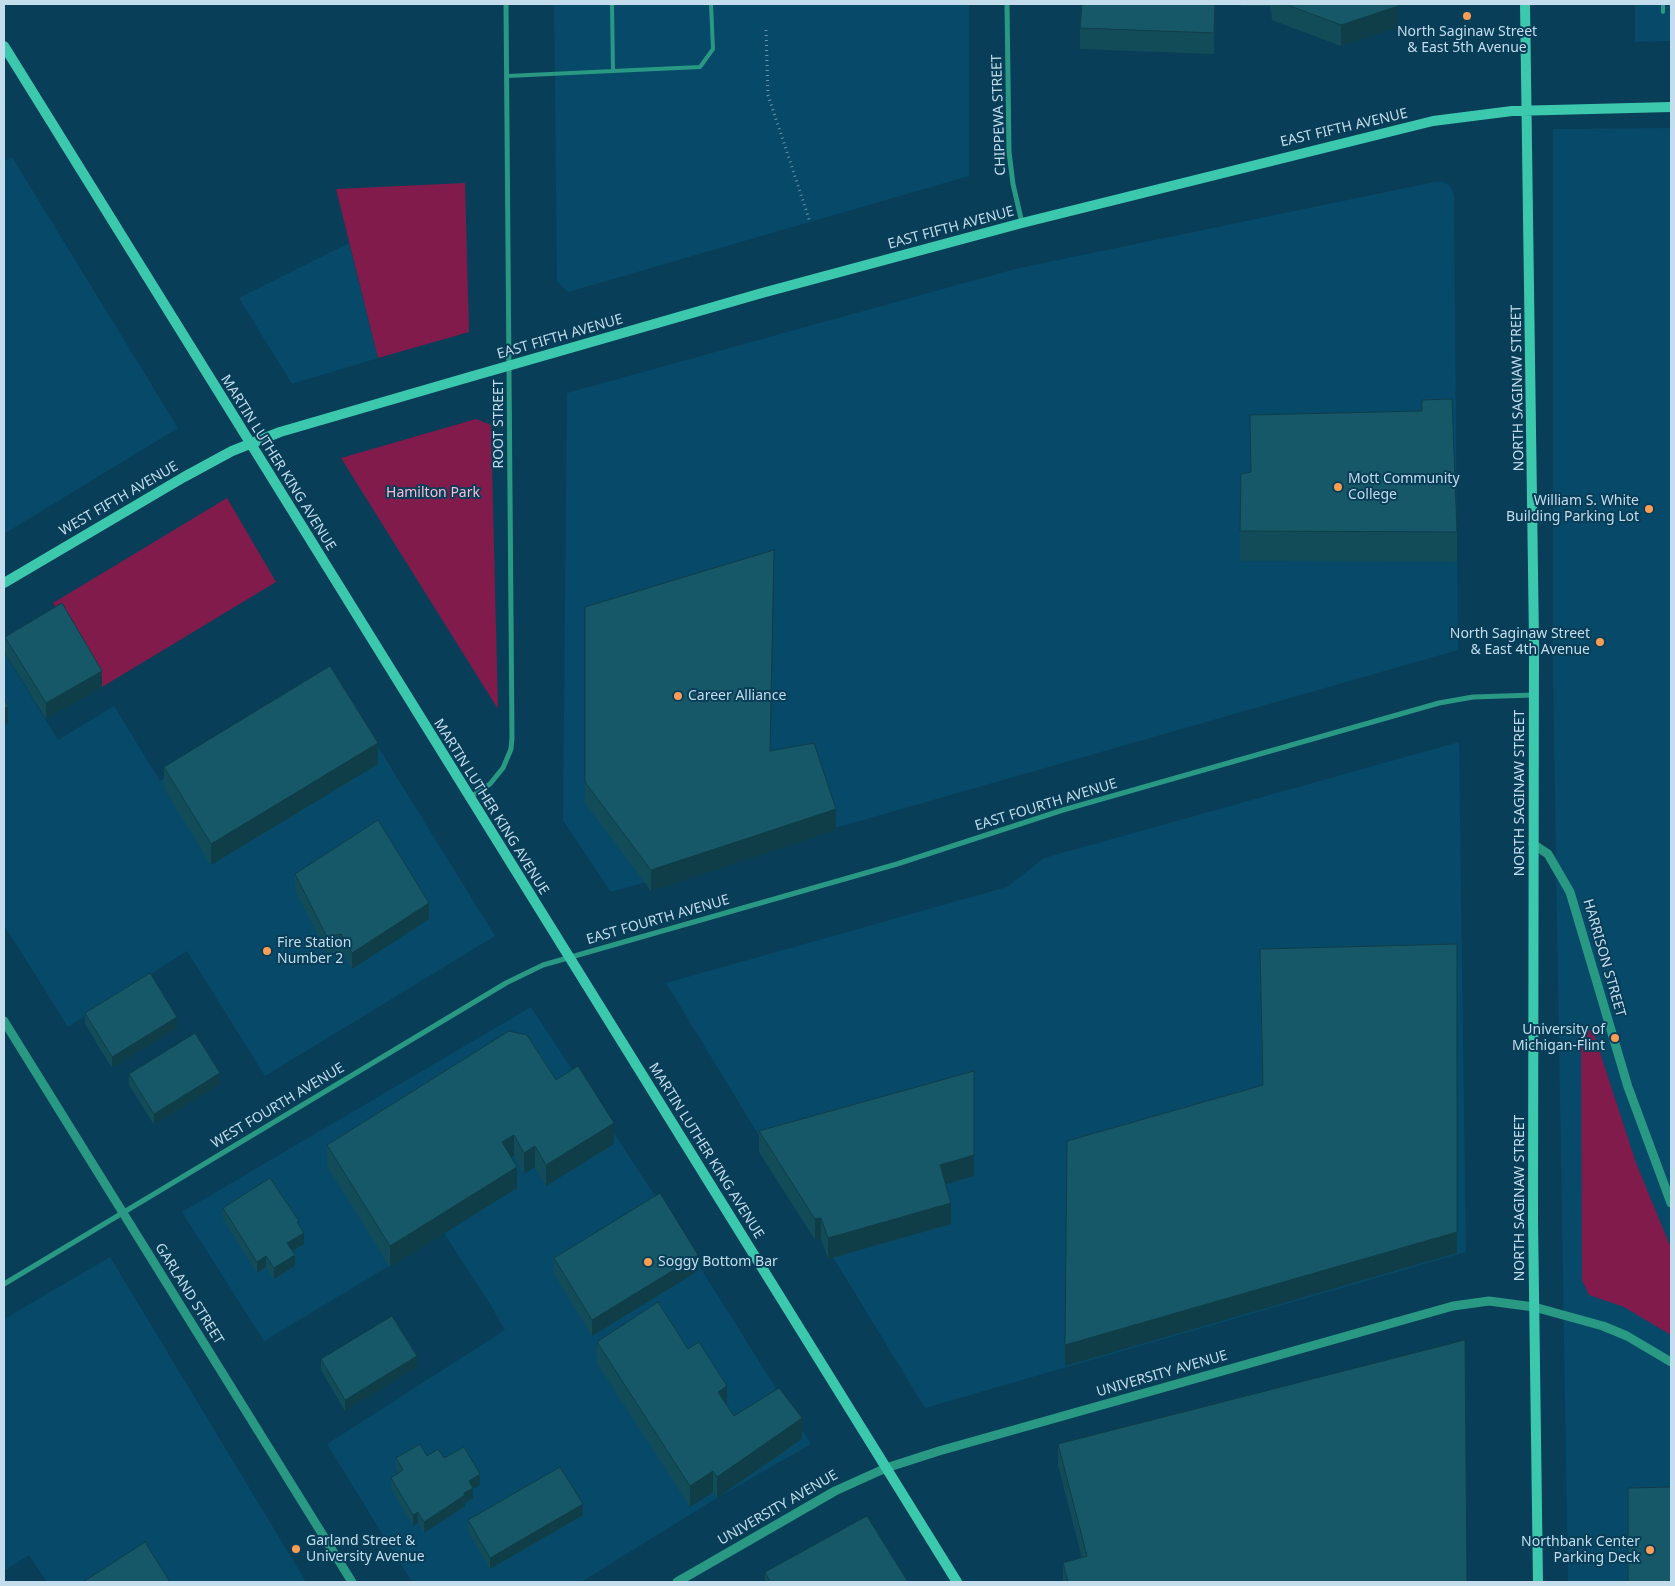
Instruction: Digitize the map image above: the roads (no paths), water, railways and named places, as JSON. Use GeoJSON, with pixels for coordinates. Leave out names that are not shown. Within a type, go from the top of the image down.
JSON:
{"type":"FeatureCollection","features":[{"type":"Feature","properties":{"kind":"main road","name":"NORTH SAGINAW STREET"},"geometry":{"type":"LineString","coordinates":[[1526,4],[1534,695],[1534,1307],[1538,1582]]}},
{"type":"Feature","properties":{"kind":"main road","name":"MARTIN LUTHER KING AVENUE"},"geometry":{"type":"LineString","coordinates":[[4,46],[957,1582]]}},
{"type":"Feature","properties":{"kind":"main road","name":"EAST FIFTH AVENUE"},"geometry":{"type":"LineString","coordinates":[[250,443],[287,430],[762,294],[1022,223],[1433,122],[1475,115],[1528,110],[1671,107]]}},
{"type":"Feature","properties":{"kind":"main road","name":"WEST FIFTH AVENUE"},"geometry":{"type":"LineString","coordinates":[[4,583],[184,477],[250,443]]}},
{"type":"Feature","properties":{"kind":"street","name":"ROOT STREET"},"geometry":{"type":"LineString","coordinates":[[470,797],[490,784],[503,768],[511,750],[512,738],[506,4]]}},
{"type":"Feature","properties":{"kind":"street","name":"CHIPPEWA STREET"},"geometry":{"type":"LineString","coordinates":[[1007,4],[1009,152],[1013,184],[1022,223]]}},
{"type":"Feature","properties":{"kind":"street","name":"EAST FOURTH AVENUE"},"geometry":{"type":"LineString","coordinates":[[569,957],[897,864],[1063,810],[1439,703],[1473,697],[1534,695]]}},
{"type":"Feature","properties":{"kind":"street","name":"HARRISON STREET"},"geometry":{"type":"LineString","coordinates":[[1533,844],[1548,854],[1570,892],[1628,1087],[1671,1203]]}},
{"type":"Feature","properties":{"kind":"street","name":"WEST FOURTH AVENUE"},"geometry":{"type":"LineString","coordinates":[[4,1284],[506,982],[543,965],[569,957]]}},
{"type":"Feature","properties":{"kind":"street","name":"GARLAND STREET"},"geometry":{"type":"LineString","coordinates":[[4,1021],[352,1582]]}},
{"type":"Feature","properties":{"kind":"street","name":"UNIVERSITY AVENUE"},"geometry":{"type":"LineString","coordinates":[[677,1582],[835,1491],[886,1468],[939,1451],[1453,1306],[1489,1301],[1534,1307],[1603,1326],[1627,1336],[1671,1362]]}},
{"type":"Feature","properties":{"kind":"lane"},"geometry":{"type":"LineString","coordinates":[[612,4],[613,71]]}},
{"type":"Feature","properties":{"kind":"lane"},"geometry":{"type":"LineString","coordinates":[[508,76],[700,67],[712,49],[711,4]]}},
{"type":"Feature","properties":{"kind":"lane"},"geometry":{"type":"LineString","coordinates":[[1663,4],[1663,12]]}},
{"type":"Feature","properties":{"kind":"place","name":"North Saginaw Street & East 5th Avenue"},"geometry":{"type":"Point","coordinates":[1467,16]}},
{"type":"Feature","properties":{"kind":"place","name":"Mott Community College"},"geometry":{"type":"Point","coordinates":[1338,487]}},
{"type":"Feature","properties":{"kind":"place","name":"William S. White Building Parking Lot"},"geometry":{"type":"Point","coordinates":[1649,509]}},
{"type":"Feature","properties":{"kind":"place","name":"North Saginaw Street & East 4th Avenue"},"geometry":{"type":"Point","coordinates":[1600,642]}},
{"type":"Feature","properties":{"kind":"place","name":"Career Alliance"},"geometry":{"type":"Point","coordinates":[678,696]}},
{"type":"Feature","properties":{"kind":"place","name":"Fire Station Number 2"},"geometry":{"type":"Point","coordinates":[267,951]}},
{"type":"Feature","properties":{"kind":"place","name":"University of Michigan-Flint"},"geometry":{"type":"Point","coordinates":[1615,1038]}},
{"type":"Feature","properties":{"kind":"place","name":"Soggy Bottom Bar"},"geometry":{"type":"Point","coordinates":[648,1262]}},
{"type":"Feature","properties":{"kind":"place","name":"Garland Street & University Avenue"},"geometry":{"type":"Point","coordinates":[296,1549]}},
{"type":"Feature","properties":{"kind":"place","name":"Northbank Center Parking Deck"},"geometry":{"type":"Point","coordinates":[1650,1550]}},
{"type":"Feature","properties":{"kind":"park label","name":"Hamilton Park"},"geometry":{"type":"Point","coordinates":[433,493]}}]}
